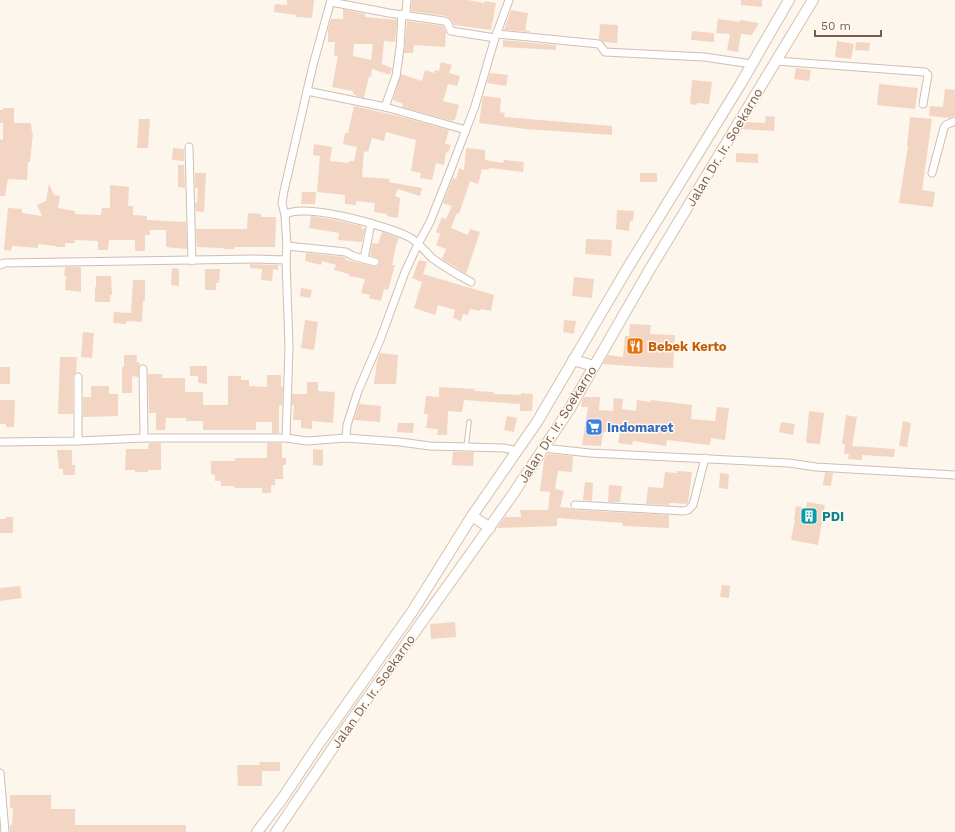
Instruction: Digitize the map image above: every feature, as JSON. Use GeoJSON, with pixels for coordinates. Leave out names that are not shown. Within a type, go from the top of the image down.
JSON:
{"type":"FeatureCollection","features":[{"type":"Feature","properties":{"kind":"main road","name":"Jalan Dr. Ir. Soekarno"},"geometry":{"type":"LineString","coordinates":[[257,832],[282,799],[318,745],[412,612],[472,516],[537,422],[789,0]]}},
{"type":"Feature","properties":{"kind":"main road","name":"Jalan Dr. Ir. Soekarno"},"geometry":{"type":"LineString","coordinates":[[276,832],[347,727],[490,528],[569,410],[650,269],[779,61],[813,0]]}},
{"type":"Feature","properties":{"kind":"main road"},"geometry":{"type":"LineString","coordinates":[[573,360],[594,366]]}},
{"type":"Feature","properties":{"kind":"main road"},"geometry":{"type":"LineString","coordinates":[[472,516],[490,528]]}},
{"type":"Feature","properties":{"kind":"street"},"geometry":{"type":"LineString","coordinates":[[385,107],[396,76],[404,14],[408,0]]}},
{"type":"Feature","properties":{"kind":"street"},"geometry":{"type":"LineString","coordinates":[[346,438],[347,426],[358,391],[380,340],[405,272],[430,222],[452,169],[475,106],[496,36],[509,0]]}},
{"type":"Feature","properties":{"kind":"street"},"geometry":{"type":"LineString","coordinates":[[286,438],[289,347],[286,260],[287,246],[285,215],[282,203],[307,91],[331,1],[446,21],[451,31],[599,44],[605,52],[704,58],[752,64]]}},
{"type":"Feature","properties":{"kind":"street"},"geometry":{"type":"LineString","coordinates":[[779,61],[925,72],[928,75],[924,104]]}},
{"type":"Feature","properties":{"kind":"street"},"geometry":{"type":"LineString","coordinates":[[307,91],[385,107],[466,130]]}},
{"type":"Feature","properties":{"kind":"street"},"geometry":{"type":"LineString","coordinates":[[932,173],[944,128],[946,125],[955,121]]}},
{"type":"Feature","properties":{"kind":"street"},"geometry":{"type":"LineString","coordinates":[[189,147],[192,261]]}},
{"type":"Feature","properties":{"kind":"street"},"geometry":{"type":"LineString","coordinates":[[285,215],[292,211],[299,210],[321,212],[365,220],[394,230],[410,238],[445,267],[472,282]]}},
{"type":"Feature","properties":{"kind":"street"},"geometry":{"type":"LineString","coordinates":[[364,259],[371,223]]}},
{"type":"Feature","properties":{"kind":"street"},"geometry":{"type":"LineString","coordinates":[[287,246],[346,252],[353,256],[374,262]]}},
{"type":"Feature","properties":{"kind":"street"},"geometry":{"type":"LineString","coordinates":[[0,265],[4,263],[110,261],[286,260]]}},
{"type":"Feature","properties":{"kind":"street"},"geometry":{"type":"LineString","coordinates":[[144,369],[144,438]]}},
{"type":"Feature","properties":{"kind":"street"},"geometry":{"type":"LineString","coordinates":[[78,377],[78,441]]}},
{"type":"Feature","properties":{"kind":"street"},"geometry":{"type":"LineString","coordinates":[[0,442],[144,438],[286,438],[307,440],[346,438],[430,446],[504,448],[518,451]]}},
{"type":"Feature","properties":{"kind":"street"},"geometry":{"type":"LineString","coordinates":[[543,448],[590,453],[789,463],[849,469],[955,475]]}},
{"type":"Feature","properties":{"kind":"street"},"geometry":{"type":"LineString","coordinates":[[575,505],[688,510],[693,505],[705,458]]}},
{"type":"Feature","properties":{"kind":"street"},"geometry":{"type":"LineString","coordinates":[[0,773],[5,832]]}},
{"type":"Feature","properties":{"kind":"lane"},"geometry":{"type":"LineString","coordinates":[[466,447],[469,422]]}},
{"type":"Feature","properties":{"kind":"building"},"geometry":{"type":"Polygon","coordinates":[[[287,0],[314,0],[312,18],[296,17],[296,15],[274,12],[275,4],[287,5],[287,0]]]}},
{"type":"Feature","properties":{"kind":"building"},"geometry":{"type":"Polygon","coordinates":[[[412,0],[468,0],[484,3],[485,1],[496,3],[491,30],[454,25],[451,19],[446,16],[411,11],[412,0]]]}},
{"type":"Feature","properties":{"kind":"building"},"geometry":{"type":"Polygon","coordinates":[[[741,0],[762,0],[762,7],[741,5],[741,0]]]}},
{"type":"Feature","properties":{"kind":"building"},"geometry":{"type":"Polygon","coordinates":[[[343,9],[365,14],[365,17],[397,20],[395,42],[384,41],[382,64],[392,68],[390,75],[372,69],[364,98],[356,96],[353,94],[353,91],[332,87],[338,56],[334,56],[335,42],[328,42],[328,29],[331,19],[343,19],[343,9]],[[354,44],[353,56],[371,60],[373,44],[354,44]]]}},
{"type":"Feature","properties":{"kind":"building"},"geometry":{"type":"Polygon","coordinates":[[[511,10],[528,13],[525,30],[530,32],[504,30],[511,10]]]}},
{"type":"Feature","properties":{"kind":"building"},"geometry":{"type":"Polygon","coordinates":[[[718,19],[759,23],[752,35],[741,34],[738,52],[727,50],[730,34],[716,33],[718,19]]]}},
{"type":"Feature","properties":{"kind":"building"},"geometry":{"type":"Polygon","coordinates":[[[407,21],[443,26],[446,32],[445,47],[414,45],[413,53],[404,53],[407,21]]]}},
{"type":"Feature","properties":{"kind":"building"},"geometry":{"type":"Polygon","coordinates":[[[600,24],[618,25],[617,43],[604,42],[599,39],[600,24]]]}},
{"type":"Feature","properties":{"kind":"building"},"geometry":{"type":"Polygon","coordinates":[[[692,31],[714,33],[714,42],[691,40],[692,31]]]}},
{"type":"Feature","properties":{"kind":"building"},"geometry":{"type":"Polygon","coordinates":[[[503,40],[556,45],[556,50],[503,47],[503,40]]]}},
{"type":"Feature","properties":{"kind":"building"},"geometry":{"type":"Polygon","coordinates":[[[837,41],[854,44],[851,59],[835,57],[837,41]]]}},
{"type":"Feature","properties":{"kind":"building"},"geometry":{"type":"Polygon","coordinates":[[[856,42],[870,43],[869,51],[855,50],[856,42]]]}},
{"type":"Feature","properties":{"kind":"building"},"geometry":{"type":"Polygon","coordinates":[[[441,62],[452,65],[449,73],[460,76],[457,86],[448,84],[443,101],[459,105],[455,120],[452,121],[402,107],[403,104],[393,100],[401,74],[422,81],[425,70],[434,73],[435,70],[439,71],[441,62]]]}},
{"type":"Feature","properties":{"kind":"building"},"geometry":{"type":"Polygon","coordinates":[[[796,68],[811,70],[809,81],[794,79],[796,68]]]}},
{"type":"Feature","properties":{"kind":"building"},"geometry":{"type":"Polygon","coordinates":[[[490,73],[508,75],[506,86],[487,83],[490,73]]]}},
{"type":"Feature","properties":{"kind":"building"},"geometry":{"type":"Polygon","coordinates":[[[692,80],[712,82],[709,104],[690,104],[692,80]]]}},
{"type":"Feature","properties":{"kind":"building"},"geometry":{"type":"Polygon","coordinates":[[[879,84],[918,88],[915,109],[877,105],[879,84]]]}},
{"type":"Feature","properties":{"kind":"building"},"geometry":{"type":"Polygon","coordinates":[[[945,89],[955,90],[955,116],[949,118],[929,116],[930,106],[943,107],[945,89]]]}},
{"type":"Feature","properties":{"kind":"building"},"geometry":{"type":"Polygon","coordinates":[[[483,96],[501,98],[500,112],[505,113],[504,117],[612,126],[612,135],[526,129],[479,123],[483,96]]]}},
{"type":"Feature","properties":{"kind":"building"},"geometry":{"type":"Polygon","coordinates":[[[354,106],[449,130],[445,144],[451,145],[448,153],[446,152],[444,165],[436,163],[432,180],[420,178],[421,173],[411,171],[416,140],[386,132],[384,141],[372,138],[368,152],[364,151],[362,177],[390,179],[389,182],[422,188],[420,196],[398,189],[395,196],[400,198],[398,218],[387,216],[387,214],[374,212],[375,203],[356,201],[356,205],[345,204],[345,195],[317,192],[320,156],[313,155],[314,144],[332,147],[330,161],[349,163],[349,161],[354,161],[357,147],[343,144],[345,133],[348,133],[354,106]]]}},
{"type":"Feature","properties":{"kind":"building"},"geometry":{"type":"Polygon","coordinates":[[[3,108],[14,108],[14,123],[31,123],[33,133],[30,162],[28,162],[27,180],[8,179],[5,196],[0,196],[0,139],[3,140],[3,123],[0,123],[0,110],[3,110],[3,108]]]}},
{"type":"Feature","properties":{"kind":"building"},"geometry":{"type":"Polygon","coordinates":[[[766,116],[775,117],[774,131],[742,129],[747,122],[765,123],[766,116]]]}},
{"type":"Feature","properties":{"kind":"building"},"geometry":{"type":"Polygon","coordinates":[[[910,117],[932,119],[922,190],[935,192],[933,207],[899,203],[908,146],[910,117]]]}},
{"type":"Feature","properties":{"kind":"building"},"geometry":{"type":"Polygon","coordinates":[[[139,119],[150,119],[148,148],[137,148],[139,119]]]}},
{"type":"Feature","properties":{"kind":"building"},"geometry":{"type":"Polygon","coordinates":[[[173,148],[184,149],[184,161],[172,160],[173,148]]]}},
{"type":"Feature","properties":{"kind":"building"},"geometry":{"type":"Polygon","coordinates":[[[466,148],[485,150],[485,160],[503,163],[504,160],[524,162],[523,172],[489,168],[488,170],[482,169],[478,184],[470,181],[459,214],[457,213],[451,228],[468,235],[470,229],[480,232],[466,274],[442,259],[446,249],[436,245],[440,234],[436,232],[442,217],[446,219],[452,206],[443,203],[453,178],[456,179],[459,168],[464,170],[466,148]]]}},
{"type":"Feature","properties":{"kind":"building"},"geometry":{"type":"Polygon","coordinates":[[[736,153],[758,154],[758,163],[736,162],[736,153]]]}},
{"type":"Feature","properties":{"kind":"building"},"geometry":{"type":"Polygon","coordinates":[[[178,165],[184,165],[185,188],[178,187],[178,165]]]}},
{"type":"Feature","properties":{"kind":"building"},"geometry":{"type":"Polygon","coordinates":[[[195,173],[206,173],[204,212],[196,211],[195,203],[197,203],[198,188],[195,188],[195,173]]]}},
{"type":"Feature","properties":{"kind":"building"},"geometry":{"type":"Polygon","coordinates":[[[640,173],[657,173],[657,182],[640,182],[640,173]]]}},
{"type":"Feature","properties":{"kind":"building"},"geometry":{"type":"Polygon","coordinates":[[[49,184],[54,195],[60,196],[58,208],[75,211],[75,214],[101,215],[102,208],[110,208],[110,185],[129,187],[128,206],[133,206],[133,215],[147,216],[147,220],[186,222],[187,249],[166,247],[166,230],[150,230],[150,235],[145,235],[145,251],[135,251],[135,240],[109,240],[108,250],[98,250],[98,241],[75,240],[75,243],[65,243],[65,247],[38,244],[38,248],[12,246],[11,251],[4,250],[8,208],[22,209],[22,213],[42,216],[37,205],[46,201],[49,184]]]}},
{"type":"Feature","properties":{"kind":"building"},"geometry":{"type":"Polygon","coordinates":[[[302,192],[316,192],[315,204],[301,204],[302,192]]]}},
{"type":"Feature","properties":{"kind":"building"},"geometry":{"type":"Polygon","coordinates":[[[617,210],[634,211],[633,221],[630,221],[629,231],[616,229],[617,210]]]}},
{"type":"Feature","properties":{"kind":"building"},"geometry":{"type":"Polygon","coordinates":[[[248,213],[261,214],[261,217],[276,217],[275,247],[235,247],[234,249],[224,249],[197,247],[196,229],[247,229],[248,213]]]}},
{"type":"Feature","properties":{"kind":"building"},"geometry":{"type":"Polygon","coordinates":[[[311,216],[362,226],[361,228],[365,229],[362,242],[338,240],[339,233],[309,228],[311,216]]]}},
{"type":"Feature","properties":{"kind":"building"},"geometry":{"type":"Polygon","coordinates":[[[382,232],[399,238],[392,265],[395,265],[388,290],[384,289],[381,301],[369,298],[370,295],[361,293],[365,279],[349,276],[349,274],[334,270],[336,265],[322,261],[321,265],[305,261],[306,253],[344,257],[346,260],[377,267],[380,263],[379,259],[370,255],[372,243],[378,244],[382,232]]]}},
{"type":"Feature","properties":{"kind":"building"},"geometry":{"type":"Polygon","coordinates":[[[586,239],[612,240],[611,256],[585,254],[586,239]]]}},
{"type":"Feature","properties":{"kind":"building"},"geometry":{"type":"Polygon","coordinates":[[[419,260],[427,262],[423,274],[494,295],[491,311],[470,309],[468,315],[463,314],[461,321],[453,318],[455,310],[438,305],[435,315],[414,308],[422,282],[412,278],[419,260]]]}},
{"type":"Feature","properties":{"kind":"building"},"geometry":{"type":"Polygon","coordinates":[[[250,264],[278,265],[278,270],[273,269],[272,281],[261,280],[262,269],[250,268],[250,264]]]}},
{"type":"Feature","properties":{"kind":"building"},"geometry":{"type":"Polygon","coordinates":[[[65,267],[81,267],[81,292],[65,290],[65,267]]]}},
{"type":"Feature","properties":{"kind":"building"},"geometry":{"type":"Polygon","coordinates":[[[172,268],[179,269],[179,286],[171,285],[172,268]]]}},
{"type":"Feature","properties":{"kind":"building"},"geometry":{"type":"Polygon","coordinates":[[[205,269],[220,269],[219,283],[216,283],[216,290],[205,290],[205,269]]]}},
{"type":"Feature","properties":{"kind":"building"},"geometry":{"type":"Polygon","coordinates":[[[96,276],[111,276],[112,295],[110,295],[110,302],[95,302],[96,276]]]}},
{"type":"Feature","properties":{"kind":"building"},"geometry":{"type":"Polygon","coordinates":[[[574,277],[594,279],[592,298],[572,296],[574,277]]]}},
{"type":"Feature","properties":{"kind":"building"},"geometry":{"type":"Polygon","coordinates":[[[133,280],[145,280],[145,301],[143,301],[142,322],[127,321],[126,324],[113,323],[114,312],[131,313],[133,280]]]}},
{"type":"Feature","properties":{"kind":"building"},"geometry":{"type":"Polygon","coordinates":[[[301,288],[312,290],[310,298],[300,296],[301,288]]]}},
{"type":"Feature","properties":{"kind":"building"},"geometry":{"type":"Polygon","coordinates":[[[305,320],[318,322],[314,350],[301,348],[305,320]]]}},
{"type":"Feature","properties":{"kind":"building"},"geometry":{"type":"Polygon","coordinates":[[[564,320],[576,321],[574,334],[563,332],[564,320]]]}},
{"type":"Feature","properties":{"kind":"building"},"geometry":{"type":"Polygon","coordinates":[[[630,324],[651,325],[650,334],[675,335],[673,368],[603,364],[608,355],[623,357],[625,336],[629,336],[630,324]]]}},
{"type":"Feature","properties":{"kind":"building"},"geometry":{"type":"Polygon","coordinates":[[[83,332],[94,333],[92,358],[81,357],[83,332]]]}},
{"type":"Feature","properties":{"kind":"building"},"geometry":{"type":"Polygon","coordinates":[[[380,353],[398,355],[396,384],[374,384],[377,361],[380,353]]]}},
{"type":"Feature","properties":{"kind":"building"},"geometry":{"type":"Polygon","coordinates":[[[124,355],[137,355],[137,362],[140,363],[138,377],[132,376],[132,393],[122,393],[122,367],[124,367],[124,355]]]}},
{"type":"Feature","properties":{"kind":"building"},"geometry":{"type":"Polygon","coordinates":[[[60,357],[77,357],[76,372],[73,377],[73,414],[58,414],[60,357]]]}},
{"type":"Feature","properties":{"kind":"building"},"geometry":{"type":"Polygon","coordinates":[[[190,366],[207,366],[207,384],[198,383],[198,376],[190,376],[190,366]]]}},
{"type":"Feature","properties":{"kind":"building"},"geometry":{"type":"Polygon","coordinates":[[[0,367],[10,367],[10,384],[0,384],[0,367]]]}},
{"type":"Feature","properties":{"kind":"building"},"geometry":{"type":"Polygon","coordinates":[[[148,374],[162,374],[162,378],[185,378],[185,392],[203,392],[203,405],[228,405],[228,376],[241,376],[241,380],[249,380],[249,386],[267,387],[267,375],[281,375],[281,387],[283,387],[282,405],[279,405],[279,433],[272,433],[272,422],[256,422],[256,430],[203,430],[203,421],[186,421],[186,418],[166,418],[165,430],[156,430],[156,413],[149,413],[148,374]]]}},
{"type":"Feature","properties":{"kind":"building"},"geometry":{"type":"Polygon","coordinates":[[[307,382],[318,382],[318,391],[335,392],[333,423],[312,421],[312,429],[301,428],[301,420],[293,420],[294,405],[292,405],[292,394],[307,394],[307,382]]]}},
{"type":"Feature","properties":{"kind":"building"},"geometry":{"type":"Polygon","coordinates":[[[91,386],[109,386],[109,394],[118,394],[118,416],[83,417],[83,397],[91,397],[91,386]]]}},
{"type":"Feature","properties":{"kind":"building"},"geometry":{"type":"Polygon","coordinates":[[[439,387],[475,389],[474,391],[494,392],[494,394],[533,394],[532,411],[520,411],[520,404],[464,400],[462,412],[448,411],[447,435],[437,435],[438,429],[426,428],[428,414],[424,414],[426,396],[439,397],[439,387]]]}},
{"type":"Feature","properties":{"kind":"building"},"geometry":{"type":"Polygon","coordinates":[[[584,397],[600,397],[599,410],[613,411],[614,398],[623,399],[622,409],[636,411],[637,400],[651,402],[651,400],[692,405],[691,419],[715,421],[717,407],[729,408],[725,440],[711,438],[710,445],[667,440],[666,446],[633,441],[632,445],[618,443],[620,432],[610,430],[603,433],[601,446],[582,445],[588,407],[581,407],[584,397]]]}},
{"type":"Feature","properties":{"kind":"building"},"geometry":{"type":"Polygon","coordinates":[[[0,400],[15,400],[14,427],[6,427],[6,424],[0,424],[0,400]]]}},
{"type":"Feature","properties":{"kind":"building"},"geometry":{"type":"Polygon","coordinates":[[[359,404],[381,406],[380,422],[354,420],[359,404]]]}},
{"type":"Feature","properties":{"kind":"building"},"geometry":{"type":"Polygon","coordinates":[[[809,411],[824,413],[820,444],[806,443],[809,411]]]}},
{"type":"Feature","properties":{"kind":"building"},"geometry":{"type":"Polygon","coordinates":[[[846,415],[857,417],[852,446],[895,449],[894,457],[862,455],[862,460],[848,459],[849,454],[844,454],[845,444],[842,444],[846,415]]]}},
{"type":"Feature","properties":{"kind":"building"},"geometry":{"type":"Polygon","coordinates":[[[507,416],[517,418],[514,432],[504,430],[507,416]]]}},
{"type":"Feature","properties":{"kind":"building"},"geometry":{"type":"Polygon","coordinates":[[[903,421],[911,423],[907,447],[899,446],[903,421]]]}},
{"type":"Feature","properties":{"kind":"building"},"geometry":{"type":"Polygon","coordinates":[[[781,422],[795,424],[793,435],[779,432],[781,422]]]}},
{"type":"Feature","properties":{"kind":"building"},"geometry":{"type":"Polygon","coordinates":[[[398,423],[414,423],[413,433],[397,432],[398,423]]]}},
{"type":"Feature","properties":{"kind":"building"},"geometry":{"type":"Polygon","coordinates":[[[149,443],[161,443],[161,470],[135,472],[135,470],[125,470],[126,449],[148,449],[149,443]]]}},
{"type":"Feature","properties":{"kind":"building"},"geometry":{"type":"Polygon","coordinates":[[[267,443],[282,443],[282,458],[286,458],[286,465],[283,465],[283,479],[275,479],[275,485],[271,485],[271,493],[262,493],[262,488],[234,488],[234,486],[221,486],[221,481],[215,481],[215,475],[211,474],[211,461],[235,461],[235,458],[267,458],[267,443]]]}},
{"type":"Feature","properties":{"kind":"building"},"geometry":{"type":"Polygon","coordinates":[[[313,449],[323,450],[323,466],[313,465],[313,449]]]}},
{"type":"Feature","properties":{"kind":"building"},"geometry":{"type":"Polygon","coordinates":[[[57,450],[72,450],[72,465],[75,465],[75,475],[63,475],[63,469],[59,469],[57,450]]]}},
{"type":"Feature","properties":{"kind":"building"},"geometry":{"type":"Polygon","coordinates":[[[453,452],[474,452],[473,466],[452,465],[453,452]]]}},
{"type":"Feature","properties":{"kind":"building"},"geometry":{"type":"Polygon","coordinates":[[[548,454],[573,456],[572,472],[558,471],[555,489],[564,491],[560,507],[575,510],[669,515],[669,528],[622,526],[623,523],[557,518],[557,526],[497,528],[505,517],[521,517],[520,510],[548,510],[550,492],[540,491],[544,460],[548,454]]]}},
{"type":"Feature","properties":{"kind":"building"},"geometry":{"type":"Polygon","coordinates":[[[677,471],[692,472],[688,503],[669,503],[669,505],[646,504],[648,487],[663,488],[665,472],[677,473],[677,471]]]}},
{"type":"Feature","properties":{"kind":"building"},"geometry":{"type":"Polygon","coordinates":[[[825,472],[833,473],[831,486],[823,485],[825,472]]]}},
{"type":"Feature","properties":{"kind":"building"},"geometry":{"type":"Polygon","coordinates":[[[720,473],[729,474],[728,489],[719,488],[720,473]]]}},
{"type":"Feature","properties":{"kind":"building"},"geometry":{"type":"Polygon","coordinates":[[[585,482],[593,483],[592,501],[583,500],[585,482]]]}},
{"type":"Feature","properties":{"kind":"building"},"geometry":{"type":"Polygon","coordinates":[[[609,485],[622,486],[620,502],[608,502],[609,485]]]}},
{"type":"Feature","properties":{"kind":"building"},"geometry":{"type":"Polygon","coordinates":[[[807,502],[825,505],[818,545],[791,540],[796,506],[806,508],[807,502]]]}},
{"type":"Feature","properties":{"kind":"building"},"geometry":{"type":"Polygon","coordinates":[[[6,517],[13,517],[13,533],[0,533],[0,519],[6,519],[6,517]]]}},
{"type":"Feature","properties":{"kind":"building"},"geometry":{"type":"Polygon","coordinates":[[[722,585],[730,586],[729,598],[720,597],[722,585]]]}},
{"type":"Feature","properties":{"kind":"building"},"geometry":{"type":"Polygon","coordinates":[[[20,586],[22,598],[0,601],[0,588],[20,586]]]}},
{"type":"Feature","properties":{"kind":"building"},"geometry":{"type":"Polygon","coordinates":[[[455,622],[456,637],[431,639],[430,624],[455,622]]]}},
{"type":"Feature","properties":{"kind":"building"},"geometry":{"type":"Polygon","coordinates":[[[259,762],[280,762],[280,771],[262,771],[262,786],[238,786],[237,765],[260,765],[259,762]]]}},
{"type":"Feature","properties":{"kind":"building"},"geometry":{"type":"Polygon","coordinates":[[[10,795],[51,795],[51,809],[75,809],[75,825],[186,825],[186,832],[10,832],[13,808],[10,808],[10,795]]]}},
{"type":"Feature","properties":{"kind":"place","name":"Bebek Kerto"},"geometry":{"type":"Point","coordinates":[635,346]}},
{"type":"Feature","properties":{"kind":"place","name":"Indomaret"},"geometry":{"type":"Point","coordinates":[594,427]}},
{"type":"Feature","properties":{"kind":"place","name":"PDI"},"geometry":{"type":"Point","coordinates":[809,516]}}]}
